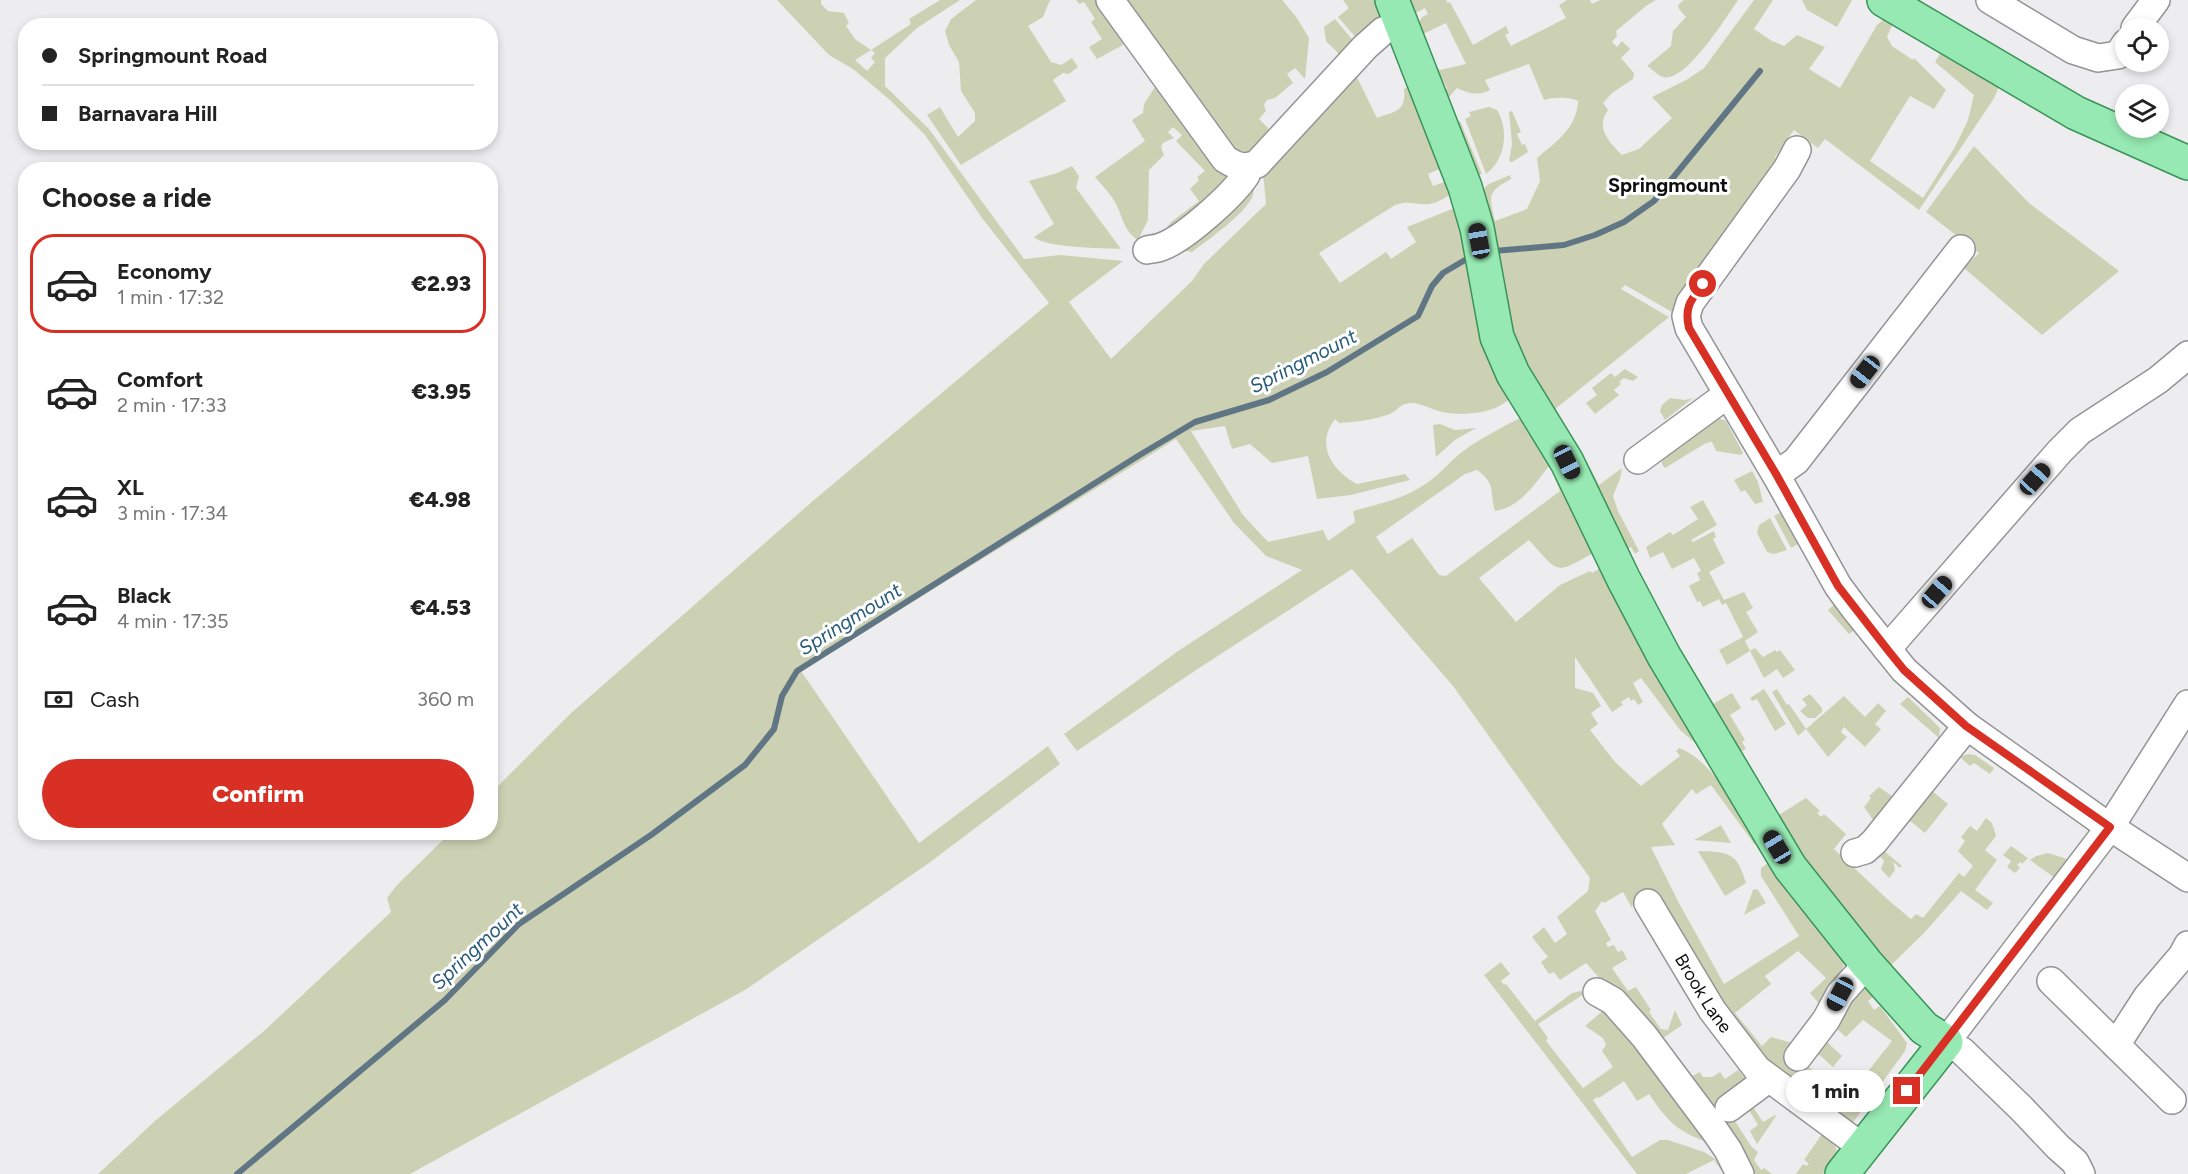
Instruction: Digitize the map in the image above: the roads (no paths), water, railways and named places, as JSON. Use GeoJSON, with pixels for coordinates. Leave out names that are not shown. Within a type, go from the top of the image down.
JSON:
{"type":"FeatureCollection","features":[{"type":"Feature","properties":{"kind":"main road"},"geometry":{"type":"LineString","coordinates":[[1884,0],[2076,112],[2188,163]]}},
{"type":"Feature","properties":{"kind":"main road"},"geometry":{"type":"LineString","coordinates":[[1396,12],[1468,195],[1477,228],[1497,337],[1513,374],[1556,442],[1659,646],[1790,867],[1867,964],[1924,1028],[1946,1042],[1842,1174]]}},
{"type":"Feature","properties":{"kind":"street"},"geometry":{"type":"LineString","coordinates":[[1110,0],[1226,159],[1238,167],[1245,168],[1257,164],[1365,47],[1383,31],[1396,12]]}},
{"type":"Feature","properties":{"kind":"street"},"geometry":{"type":"LineString","coordinates":[[1990,0],[2073,50],[2098,58],[2115,55]]}},
{"type":"Feature","properties":{"kind":"street"},"geometry":{"type":"LineString","coordinates":[[2142,18],[2156,0]]}},
{"type":"Feature","properties":{"kind":"street"},"geometry":{"type":"LineString","coordinates":[[1797,150],[1787,170],[1690,303],[1686,316],[1689,328],[1776,474],[1838,586],[1904,670],[1966,726],[2110,827],[2188,878]]}},
{"type":"Feature","properties":{"kind":"street"},"geometry":{"type":"LineString","coordinates":[[1147,250],[1174,240],[1208,214],[1238,187],[1246,176],[1245,168]]}},
{"type":"Feature","properties":{"kind":"street"},"geometry":{"type":"LineString","coordinates":[[1776,474],[1796,461],[1961,249]]}},
{"type":"Feature","properties":{"kind":"street"},"geometry":{"type":"LineString","coordinates":[[1887,649],[2051,443],[2080,431],[2158,380],[2188,355]]}},
{"type":"Feature","properties":{"kind":"street"},"geometry":{"type":"LineString","coordinates":[[1638,460],[1728,394]]}},
{"type":"Feature","properties":{"kind":"street"},"geometry":{"type":"LineString","coordinates":[[2081,1174],[2075,1162],[2013,1100],[1962,1051],[1946,1042],[2110,827],[2188,704]]}},
{"type":"Feature","properties":{"kind":"street"},"geometry":{"type":"LineString","coordinates":[[1855,853],[1865,850],[1874,842],[1966,726]]}},
{"type":"Feature","properties":{"kind":"street","name":"Brook Lane"},"geometry":{"type":"LineString","coordinates":[[1648,903],[1712,1010],[1757,1069],[1862,1147]]}},
{"type":"Feature","properties":{"kind":"street"},"geometry":{"type":"LineString","coordinates":[[2116,1045],[2147,997],[2182,956],[2188,945]]}},
{"type":"Feature","properties":{"kind":"street"},"geometry":{"type":"LineString","coordinates":[[1798,1057],[1826,1020],[1840,994],[1867,964]]}},
{"type":"Feature","properties":{"kind":"street"},"geometry":{"type":"LineString","coordinates":[[2051,981],[2172,1100]]}},
{"type":"Feature","properties":{"kind":"street"},"geometry":{"type":"LineString","coordinates":[[1597,992],[1613,1001],[1644,1036],[1722,1141],[1740,1174]]}},
{"type":"Feature","properties":{"kind":"street"},"geometry":{"type":"LineString","coordinates":[[1729,1108],[1768,1078]]}},
{"type":"Feature","properties":{"kind":"waterway","name":"Springmount"},"geometry":{"type":"LineString","coordinates":[[1494,251],[1564,245],[1624,222],[1654,201],[1760,71]]}},
{"type":"Feature","properties":{"kind":"waterway","name":"Springmount"},"geometry":{"type":"LineString","coordinates":[[237,1174],[445,1000],[519,924],[651,835],[745,765],[774,729],[782,696],[797,671],[1195,422],[1269,400],[1327,372],[1418,316],[1432,286],[1443,273],[1470,257]]}},
{"type":"Feature","properties":{"kind":"district","name":"Springmount"},"geometry":{"type":"Point","coordinates":[1668,185]}}]}
